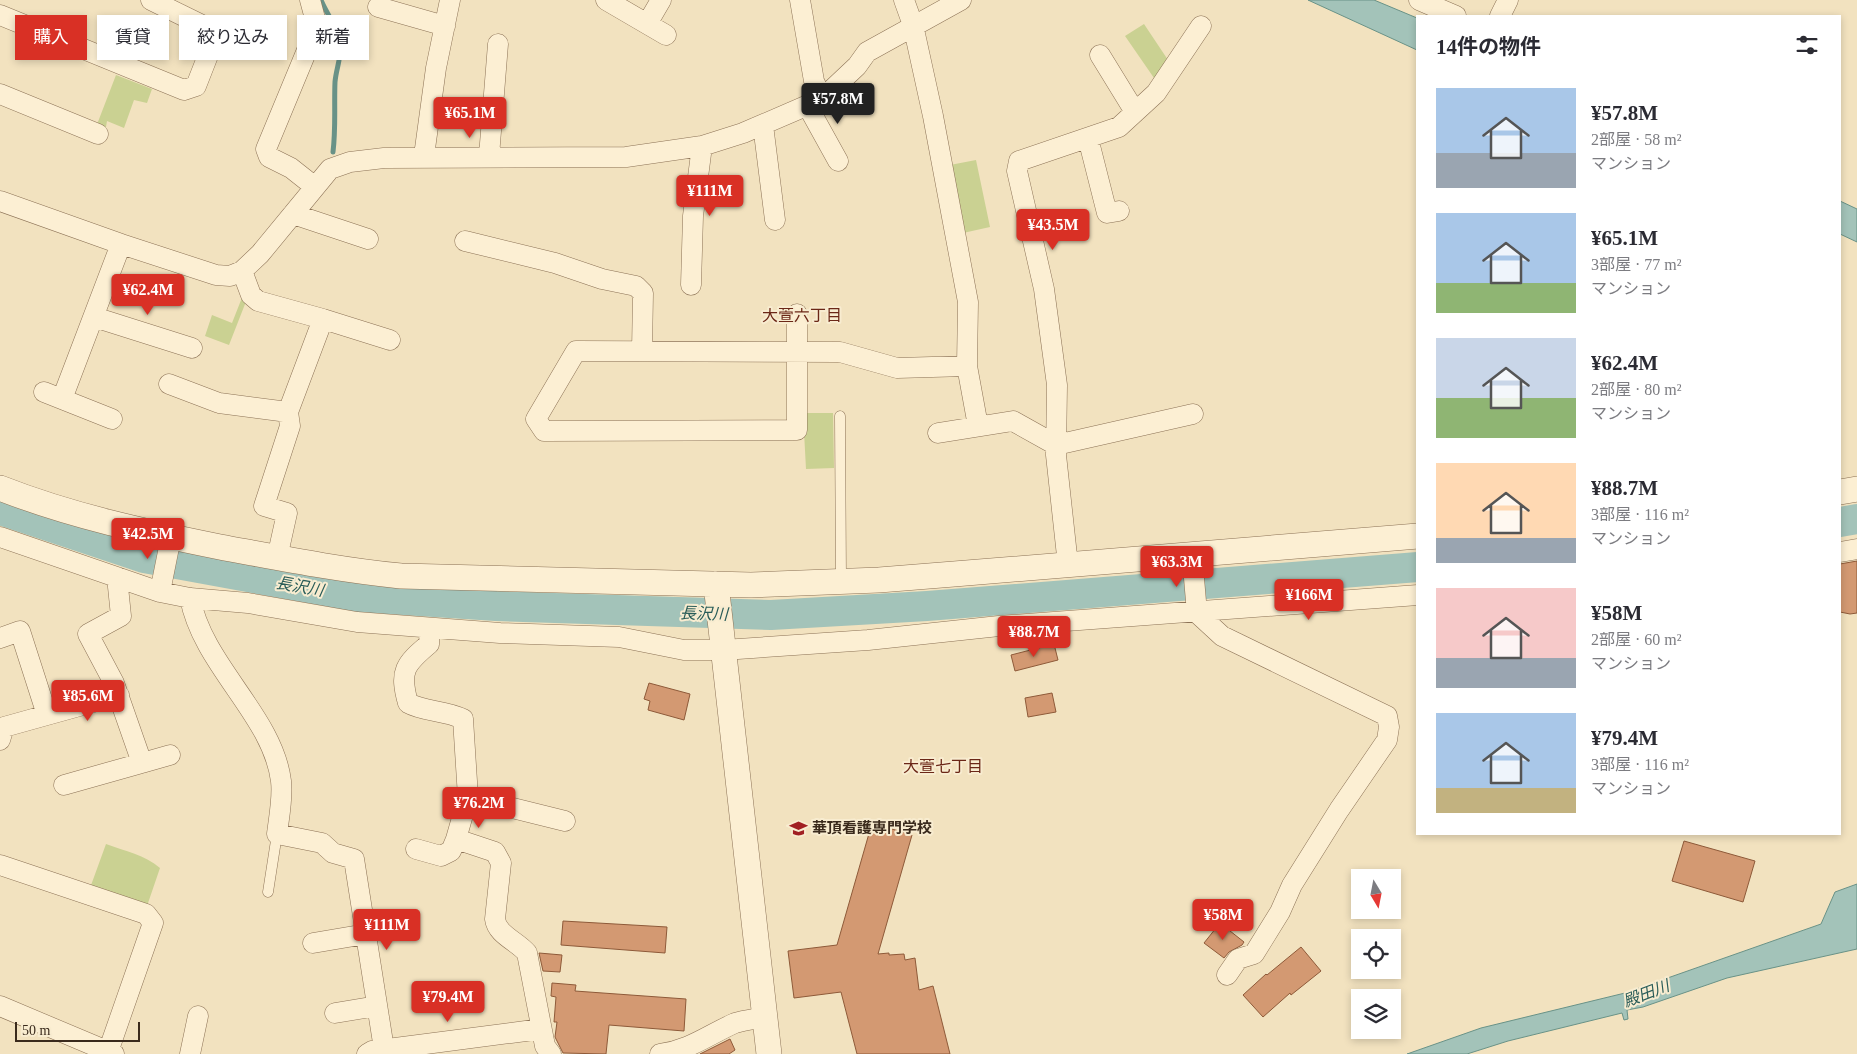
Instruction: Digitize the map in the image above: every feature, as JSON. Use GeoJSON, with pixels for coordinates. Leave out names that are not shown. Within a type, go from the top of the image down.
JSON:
{"type":"FeatureCollection","features":[{"type":"Feature","properties":{"kind":"street"},"geometry":{"type":"LineString","coordinates":[[0,15],[184,90],[196,86],[214,40],[210,28],[151,0]]}},
{"type":"Feature","properties":{"kind":"street"},"geometry":{"type":"LineString","coordinates":[[310,0],[317,26],[266,149],[269,157],[291,168],[315,187]]}},
{"type":"Feature","properties":{"kind":"street"},"geometry":{"type":"LineString","coordinates":[[424,156],[436,68],[450,0]]}},
{"type":"Feature","properties":{"kind":"street"},"geometry":{"type":"LineString","coordinates":[[606,0],[666,35]]}},
{"type":"Feature","properties":{"kind":"street"},"geometry":{"type":"LineString","coordinates":[[647,24],[661,0]]}},
{"type":"Feature","properties":{"kind":"street"},"geometry":{"type":"LineString","coordinates":[[800,0],[814,81],[814,102],[838,161]]}},
{"type":"Feature","properties":{"kind":"street"},"geometry":{"type":"LineString","coordinates":[[904,0],[913,25],[933,116],[968,302],[967,366],[978,426]]}},
{"type":"Feature","properties":{"kind":"street"},"geometry":{"type":"LineString","coordinates":[[0,201],[120,244],[216,275],[230,276],[242,271],[260,254],[330,168],[350,162],[384,158],[424,156],[626,156],[702,146],[763,125],[814,102],[857,66],[867,52],[961,0]]}},
{"type":"Feature","properties":{"kind":"street"},"geometry":{"type":"LineString","coordinates":[[1419,0],[1454,15]]}},
{"type":"Feature","properties":{"kind":"street"},"geometry":{"type":"LineString","coordinates":[[1500,15],[1508,0]]}},
{"type":"Feature","properties":{"kind":"street"},"geometry":{"type":"LineString","coordinates":[[378,7],[445,26]]}},
{"type":"Feature","properties":{"kind":"street"},"geometry":{"type":"LineString","coordinates":[[1068,565],[1056,445],[1057,385],[1046,299],[1017,171],[1019,161],[1119,127],[1156,93],[1201,26]]}},
{"type":"Feature","properties":{"kind":"street"},"geometry":{"type":"LineString","coordinates":[[489,156],[498,44]]}},
{"type":"Feature","properties":{"kind":"street"},"geometry":{"type":"LineString","coordinates":[[1100,55],[1135,112]]}},
{"type":"Feature","properties":{"kind":"street"},"geometry":{"type":"LineString","coordinates":[[0,94],[98,134]]}},
{"type":"Feature","properties":{"kind":"street"},"geometry":{"type":"LineString","coordinates":[[763,125],[775,220]]}},
{"type":"Feature","properties":{"kind":"street"},"geometry":{"type":"LineString","coordinates":[[1088,138],[1108,213],[1119,211]]}},
{"type":"Feature","properties":{"kind":"street"},"geometry":{"type":"LineString","coordinates":[[690,285],[693,216],[702,146]]}},
{"type":"Feature","properties":{"kind":"street"},"geometry":{"type":"LineString","coordinates":[[293,214],[368,239]]}},
{"type":"Feature","properties":{"kind":"street"},"geometry":{"type":"LineString","coordinates":[[466,241],[555,263],[602,279],[636,286],[643,293],[642,351]]}},
{"type":"Feature","properties":{"kind":"street"},"geometry":{"type":"LineString","coordinates":[[112,419],[53,395],[94,317],[120,244]]}},
{"type":"Feature","properties":{"kind":"street"},"geometry":{"type":"LineString","coordinates":[[242,271],[251,295],[258,301],[390,340]]}},
{"type":"Feature","properties":{"kind":"street"},"geometry":{"type":"LineString","coordinates":[[797,314],[797,351],[797,430],[544,431],[536,419],[576,350],[797,351],[840,352],[897,368],[967,366]]}},
{"type":"Feature","properties":{"kind":"street"},"geometry":{"type":"LineString","coordinates":[[94,317],[192,348]]}},
{"type":"Feature","properties":{"kind":"street"},"geometry":{"type":"LineString","coordinates":[[277,558],[287,513],[264,506],[290,426],[288,412],[323,320]]}},
{"type":"Feature","properties":{"kind":"street"},"geometry":{"type":"LineString","coordinates":[[169,384],[218,403],[288,412]]}},
{"type":"Feature","properties":{"kind":"street"},"geometry":{"type":"LineString","coordinates":[[938,433],[1014,422],[1056,445],[1193,414]]}},
{"type":"Feature","properties":{"kind":"street"},"geometry":{"type":"LineString","coordinates":[[0,488],[52,507],[170,540],[352,571],[401,576],[716,590],[750,585],[1192,559],[1416,536]]}},
{"type":"Feature","properties":{"kind":"street"},"geometry":{"type":"LineString","coordinates":[[1841,492],[1857,489]]}},
{"type":"Feature","properties":{"kind":"street"},"geometry":{"type":"LineString","coordinates":[[0,537],[116,577],[161,588],[190,598],[248,603],[357,622],[500,633],[620,637],[684,650],[722,646],[868,640],[999,626],[1416,595]]}},
{"type":"Feature","properties":{"kind":"street"},"geometry":{"type":"LineString","coordinates":[[161,588],[170,540]]}},
{"type":"Feature","properties":{"kind":"street"},"geometry":{"type":"LineString","coordinates":[[1841,552],[1857,549]]}},
{"type":"Feature","properties":{"kind":"street"},"geometry":{"type":"LineString","coordinates":[[1192,559],[1197,610],[1222,636],[1387,716],[1389,728],[1387,740],[1312,852],[1292,885],[1280,912],[1254,954],[1238,959],[1227,975]]}},
{"type":"Feature","properties":{"kind":"street"},"geometry":{"type":"LineString","coordinates":[[116,577],[121,616],[88,634],[114,683],[142,763]]}},
{"type":"Feature","properties":{"kind":"street"},"geometry":{"type":"LineString","coordinates":[[716,590],[769,1054]]}},
{"type":"Feature","properties":{"kind":"street"},"geometry":{"type":"LineString","coordinates":[[190,598],[194,614],[214,657],[264,732],[276,760],[281,782],[281,806],[277,834],[322,842],[333,853],[354,859],[377,1006],[376,1052],[408,1050],[541,1029]]}},
{"type":"Feature","properties":{"kind":"street"},"geometry":{"type":"LineString","coordinates":[[416,849],[441,856],[451,851],[468,798],[463,719],[451,714],[415,707],[408,703],[404,688],[404,673],[411,659],[429,644],[430,628]]}},
{"type":"Feature","properties":{"kind":"street"},"geometry":{"type":"LineString","coordinates":[[0,638],[20,631],[47,715]]}},
{"type":"Feature","properties":{"kind":"street"},"geometry":{"type":"LineString","coordinates":[[0,740],[4,727],[119,695]]}},
{"type":"Feature","properties":{"kind":"street"},"geometry":{"type":"LineString","coordinates":[[64,785],[170,755]]}},
{"type":"Feature","properties":{"kind":"street"},"geometry":{"type":"LineString","coordinates":[[468,798],[565,821]]}},
{"type":"Feature","properties":{"kind":"street"},"geometry":{"type":"LineString","coordinates":[[456,839],[495,852],[501,863],[495,919],[496,926],[527,953],[545,1046],[552,1054]]}},
{"type":"Feature","properties":{"kind":"street"},"geometry":{"type":"LineString","coordinates":[[0,865],[146,914],[153,923],[111,1053],[0,1006]]}},
{"type":"Feature","properties":{"kind":"street"},"geometry":{"type":"LineString","coordinates":[[313,943],[366,934]]}},
{"type":"Feature","properties":{"kind":"street"},"geometry":{"type":"LineString","coordinates":[[335,1013],[377,1006]]}},
{"type":"Feature","properties":{"kind":"street"},"geometry":{"type":"LineString","coordinates":[[190,1054],[198,1016]]}},
{"type":"Feature","properties":{"kind":"street"},"geometry":{"type":"LineString","coordinates":[[660,1054],[675,1052],[692,1046],[736,1023],[765,1017]]}},
{"type":"Feature","properties":{"kind":"lane"},"geometry":{"type":"LineString","coordinates":[[840,416],[841,581]]}},
{"type":"Feature","properties":{"kind":"lane"},"geometry":{"type":"LineString","coordinates":[[268,892],[277,834]]}},
{"type":"Feature","properties":{"kind":"green space"},"geometry":{"type":"Polygon","coordinates":[[[1144,24],[1170,63],[1160,75],[1154,78],[1125,36],[1144,24]]]}},
{"type":"Feature","properties":{"kind":"green space"},"geometry":{"type":"Polygon","coordinates":[[[116,75],[152,89],[147,103],[134,100],[124,128],[107,121],[105,133],[96,127],[116,75]]]}},
{"type":"Feature","properties":{"kind":"green space"},"geometry":{"type":"Polygon","coordinates":[[[976,160],[990,227],[963,233],[950,165],[976,160]]]}},
{"type":"Feature","properties":{"kind":"green space"},"geometry":{"type":"Polygon","coordinates":[[[245,290],[247,299],[229,345],[205,336],[212,315],[232,323],[245,290]]]}},
{"type":"Feature","properties":{"kind":"green space"},"geometry":{"type":"Polygon","coordinates":[[[803,413],[833,413],[834,468],[806,469],[803,413]]]}},
{"type":"Feature","properties":{"kind":"green space"},"geometry":{"type":"Polygon","coordinates":[[[106,844],[141,857],[160,868],[147,906],[90,888],[106,844]]]}},
{"type":"Feature","properties":{"kind":"water"},"geometry":{"type":"Polygon","coordinates":[[[1308,0],[1374,0],[1416,18],[1416,50],[1308,0]]]}},
{"type":"Feature","properties":{"kind":"water"},"geometry":{"type":"Polygon","coordinates":[[[1841,201],[1857,209],[1857,242],[1841,234],[1841,201]]]}},
{"type":"Feature","properties":{"kind":"water","name":"殿田川"},"geometry":{"type":"Polygon","coordinates":[[[1857,884],[1857,949],[1727,978],[1643,1007],[1627,1010],[1628,1019],[1624,1020],[1622,1013],[1508,1041],[1467,1054],[1407,1054],[1481,1028],[1625,993],[1821,924],[1835,892],[1857,884]]]}},
{"type":"Feature","properties":{"kind":"building"},"geometry":{"type":"Polygon","coordinates":[[[1857,561],[1857,613],[1841,612],[1841,564],[1857,561]]]}},
{"type":"Feature","properties":{"kind":"building"},"geometry":{"type":"Polygon","coordinates":[[[1054,644],[1058,660],[1015,671],[1011,655],[1054,644]]]}},
{"type":"Feature","properties":{"kind":"building"},"geometry":{"type":"Polygon","coordinates":[[[649,683],[690,694],[684,720],[648,710],[650,701],[644,699],[649,683]]]}},
{"type":"Feature","properties":{"kind":"building"},"geometry":{"type":"Polygon","coordinates":[[[1052,693],[1056,712],[1028,717],[1025,698],[1052,693]]]}},
{"type":"Feature","properties":{"kind":"building"},"geometry":{"type":"Polygon","coordinates":[[[872,823],[912,835],[878,954],[904,954],[905,960],[915,958],[919,990],[933,986],[950,1054],[857,1054],[841,992],[794,998],[788,951],[837,945],[872,823]]]}},
{"type":"Feature","properties":{"kind":"building"},"geometry":{"type":"Polygon","coordinates":[[[1684,841],[1755,861],[1743,902],[1672,881],[1684,841]]]}},
{"type":"Feature","properties":{"kind":"building"},"geometry":{"type":"Polygon","coordinates":[[[563,921],[667,927],[665,953],[561,945],[563,921]]]}},
{"type":"Feature","properties":{"kind":"building"},"geometry":{"type":"Polygon","coordinates":[[[1220,923],[1244,942],[1229,952],[1224,958],[1204,943],[1220,923]]]}},
{"type":"Feature","properties":{"kind":"building"},"geometry":{"type":"Polygon","coordinates":[[[1301,947],[1321,971],[1291,995],[1290,993],[1263,1017],[1243,995],[1266,974],[1301,947]]]}},
{"type":"Feature","properties":{"kind":"building"},"geometry":{"type":"Polygon","coordinates":[[[539,953],[562,955],[560,972],[543,971],[539,953]]]}},
{"type":"Feature","properties":{"kind":"building"},"geometry":{"type":"Polygon","coordinates":[[[552,983],[576,985],[575,991],[686,999],[684,1031],[609,1025],[606,1054],[563,1053],[555,1037],[557,1022],[554,1022],[556,997],[551,996],[552,983]]]}},
{"type":"Feature","properties":{"kind":"building"},"geometry":{"type":"Polygon","coordinates":[[[730,1039],[735,1050],[729,1054],[700,1054],[730,1039]]]}},
{"type":"Feature","properties":{"kind":"waterway"},"geometry":{"type":"LineString","coordinates":[[321,0],[339,37],[340,48],[335,82],[333,152]]}},
{"type":"Feature","properties":{"kind":"waterway","name":"長沢川"},"geometry":{"type":"LineString","coordinates":[[0,510],[144,558],[357,597],[496,606],[771,615],[927,606],[1416,567]]}},
{"type":"Feature","properties":{"kind":"waterway","name":"長沢川"},"geometry":{"type":"LineString","coordinates":[[1841,522],[1857,519]]}},
{"type":"Feature","properties":{"kind":"place","name":"華頂看護専門学校"},"geometry":{"type":"Point","coordinates":[798,828]}},
{"type":"Feature","properties":{"kind":"district","name":"大萱六丁目"},"geometry":{"type":"Point","coordinates":[802,315]}},
{"type":"Feature","properties":{"kind":"district","name":"大萱七丁目"},"geometry":{"type":"Point","coordinates":[943,766]}}]}
